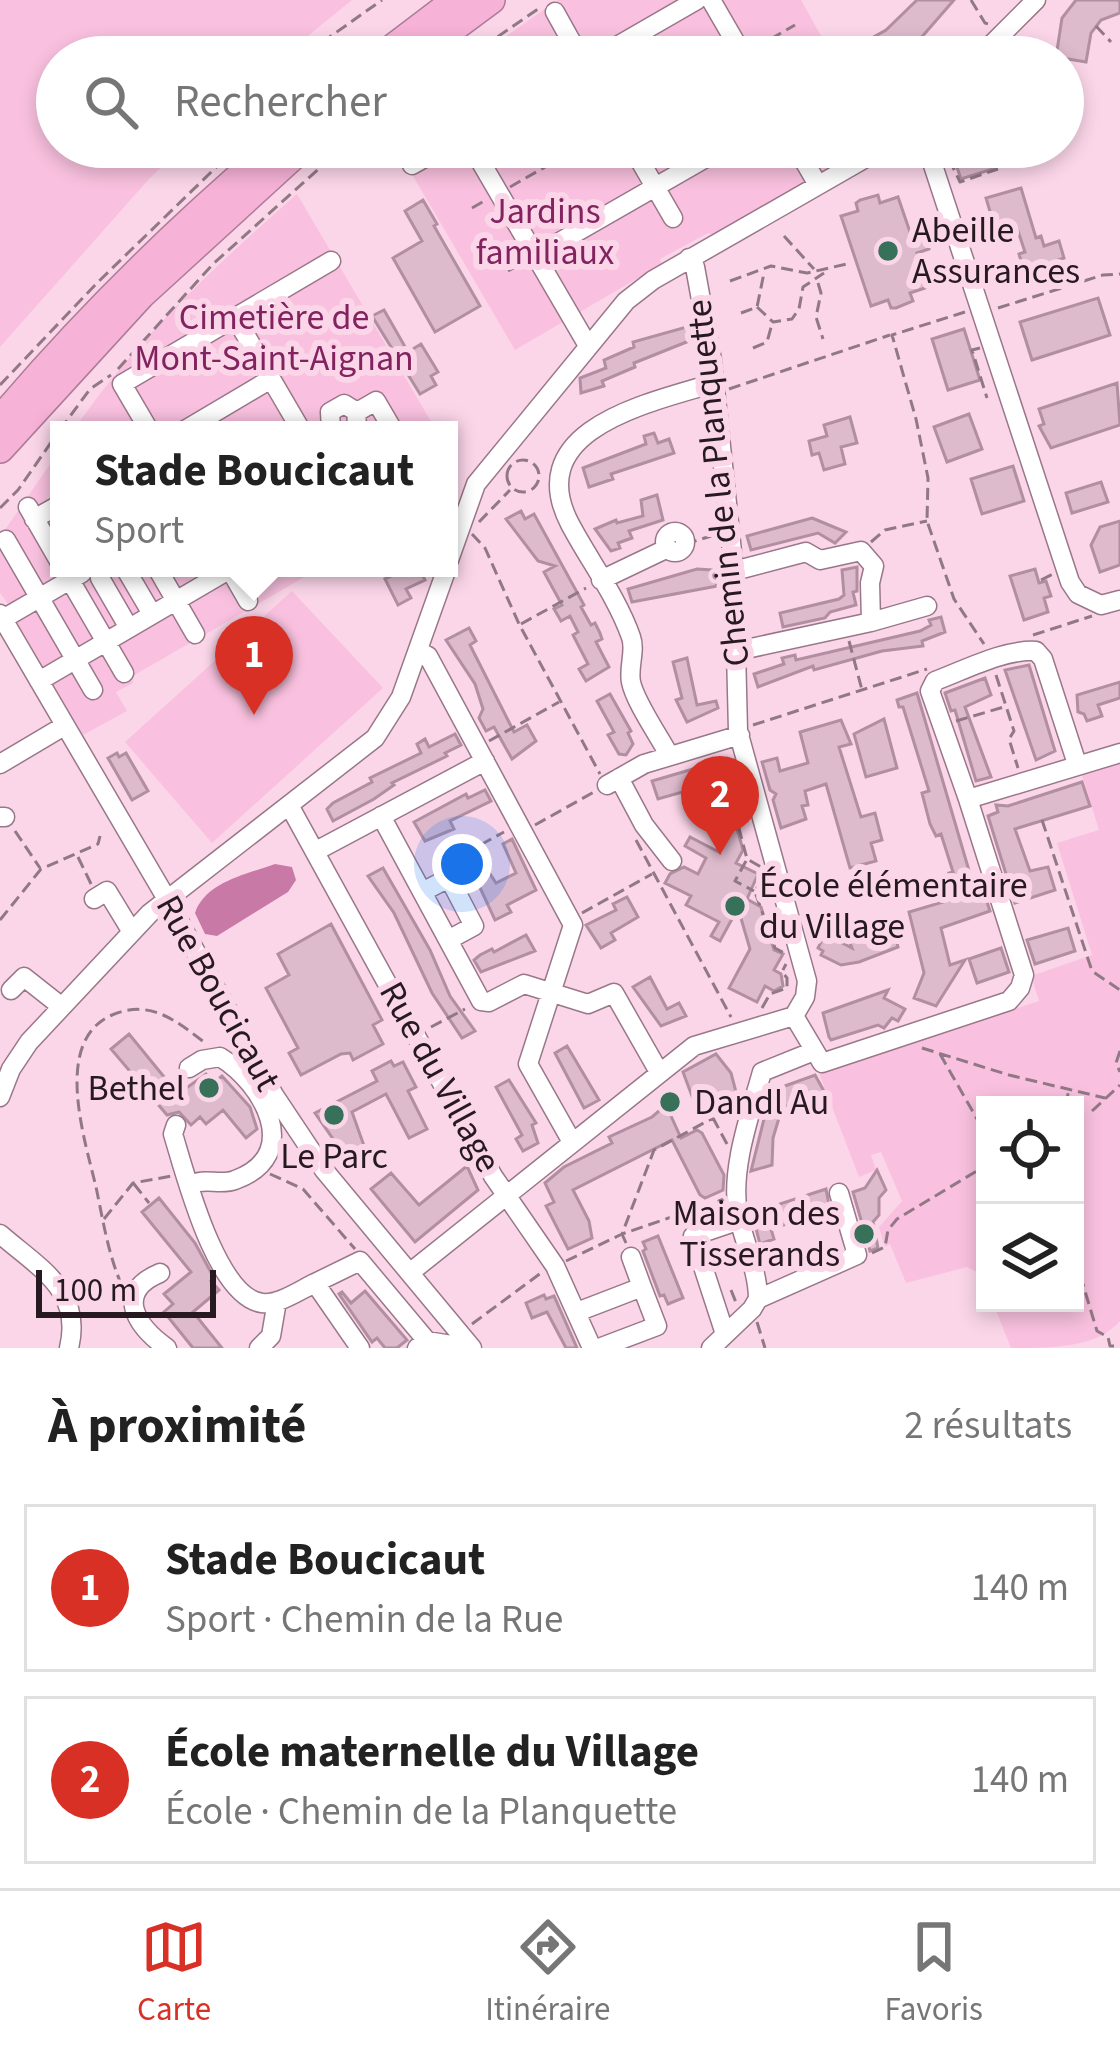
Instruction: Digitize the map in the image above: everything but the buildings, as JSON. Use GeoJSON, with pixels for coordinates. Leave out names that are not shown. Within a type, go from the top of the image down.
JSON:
{"type":"FeatureCollection","features":[{"type":"Feature","properties":{"kind":"highway"},"geometry":{"type":"LineString","coordinates":[[409,36],[456,0]]}},
{"type":"Feature","properties":{"kind":"highway"},"geometry":{"type":"LineString","coordinates":[[442,36],[491,0]]}},
{"type":"Feature","properties":{"kind":"highway"},"geometry":{"type":"LineString","coordinates":[[0,420],[84,326],[251,168]]}},
{"type":"Feature","properties":{"kind":"highway"},"geometry":{"type":"LineString","coordinates":[[0,449],[141,295],[280,168]]}},
{"type":"Feature","properties":{"kind":"street"},"geometry":{"type":"LineString","coordinates":[[634,36],[697,0]]}},
{"type":"Feature","properties":{"kind":"street"},"geometry":{"type":"LineString","coordinates":[[711,0],[732,36]]}},
{"type":"Feature","properties":{"kind":"street"},"geometry":{"type":"LineString","coordinates":[[1000,36],[1036,0]]}},
{"type":"Feature","properties":{"kind":"street"},"geometry":{"type":"LineString","coordinates":[[553,6],[569,36]]}},
{"type":"Feature","properties":{"kind":"street"},"geometry":{"type":"LineString","coordinates":[[484,168],[587,344]]}},
{"type":"Feature","properties":{"kind":"street"},"geometry":{"type":"LineString","coordinates":[[644,168],[674,218]]}},
{"type":"Feature","properties":{"kind":"street"},"geometry":{"type":"LineString","coordinates":[[535,256],[688,168]]}},
{"type":"Feature","properties":{"kind":"street"},"geometry":{"type":"LineString","coordinates":[[808,168],[818,185]]}},
{"type":"Feature","properties":{"kind":"street"},"geometry":{"type":"LineString","coordinates":[[458,535],[476,484],[626,301],[689,258],[848,168]]}},
{"type":"Feature","properties":{"kind":"street"},"geometry":{"type":"LineString","coordinates":[[933,168],[974,299],[985,295],[993,309],[992,340],[1022,429],[1019,455],[1041,488],[1065,560],[1090,588],[1120,599]]}},
{"type":"Feature","properties":{"kind":"street","name":"Chemin de la Planquette"},"geometry":{"type":"LineString","coordinates":[[689,258],[695,268],[715,388],[734,571],[736,733],[807,981],[806,997],[794,1016]]}},
{"type":"Feature","properties":{"kind":"street"},"geometry":{"type":"LineString","coordinates":[[143,421],[122,384],[331,261]]}},
{"type":"Feature","properties":{"kind":"street"},"geometry":{"type":"LineString","coordinates":[[235,317],[296,421]]}},
{"type":"Feature","properties":{"kind":"street"},"geometry":{"type":"LineString","coordinates":[[200,421],[272,379]]}},
{"type":"Feature","properties":{"kind":"street"},"geometry":{"type":"LineString","coordinates":[[669,755],[631,683],[633,640],[566,518],[559,484],[568,456],[580,439],[610,416],[715,388]]}},
{"type":"Feature","properties":{"kind":"street"},"geometry":{"type":"LineString","coordinates":[[328,421],[334,408],[349,405],[357,421],[376,401],[388,421]]}},
{"type":"Feature","properties":{"kind":"street"},"geometry":{"type":"LineString","coordinates":[[50,508],[31,513],[50,538]]}},
{"type":"Feature","properties":{"kind":"street"},"geometry":{"type":"LineString","coordinates":[[6,540],[93,690]]}},
{"type":"Feature","properties":{"kind":"street"},"geometry":{"type":"LineString","coordinates":[[601,580],[676,546]]}},
{"type":"Feature","properties":{"kind":"street"},"geometry":{"type":"LineString","coordinates":[[734,571],[806,552],[820,560],[861,551],[874,566],[871,622]]}},
{"type":"Feature","properties":{"kind":"street"},"geometry":{"type":"LineString","coordinates":[[2,616],[40,598],[68,577]]}},
{"type":"Feature","properties":{"kind":"street"},"geometry":{"type":"LineString","coordinates":[[77,577],[124,673]]}},
{"type":"Feature","properties":{"kind":"street"},"geometry":{"type":"LineString","coordinates":[[80,577],[129,628]]}},
{"type":"Feature","properties":{"kind":"street"},"geometry":{"type":"LineString","coordinates":[[130,577],[152,614]]}},
{"type":"Feature","properties":{"kind":"street"},"geometry":{"type":"LineString","coordinates":[[162,577],[195,634]]}},
{"type":"Feature","properties":{"kind":"street"},"geometry":{"type":"LineString","coordinates":[[38,681],[176,601],[196,577]]}},
{"type":"Feature","properties":{"kind":"street"},"geometry":{"type":"LineString","coordinates":[[235,577],[248,601]]}},
{"type":"Feature","properties":{"kind":"street"},"geometry":{"type":"LineString","coordinates":[[0,1097],[7,1064],[132,932],[375,738],[390,720],[444,577]]}},
{"type":"Feature","properties":{"kind":"street"},"geometry":{"type":"LineString","coordinates":[[737,651],[933,604]]}},
{"type":"Feature","properties":{"kind":"street","name":"Rue Boucicaut"},"geometry":{"type":"LineString","coordinates":[[2,616],[281,1106],[324,1170],[468,1343]]}},
{"type":"Feature","properties":{"kind":"street"},"geometry":{"type":"LineString","coordinates":[[412,1271],[694,1046],[794,1016],[821,1063],[1009,1000],[1020,988],[1024,974],[930,691],[935,681],[1025,650],[1036,651],[1043,659],[1077,764]]}},
{"type":"Feature","properties":{"kind":"street"},"geometry":{"type":"LineString","coordinates":[[418,651],[428,656],[573,925],[528,1064],[572,1142]]}},
{"type":"Feature","properties":{"kind":"street"},"geometry":{"type":"LineString","coordinates":[[0,764],[64,726]]}},
{"type":"Feature","properties":{"kind":"street"},"geometry":{"type":"LineString","coordinates":[[672,861],[613,782],[669,755],[736,733]]}},
{"type":"Feature","properties":{"kind":"street"},"geometry":{"type":"LineString","coordinates":[[968,799],[1120,753]]}},
{"type":"Feature","properties":{"kind":"street"},"geometry":{"type":"LineString","coordinates":[[316,851],[481,754]]}},
{"type":"Feature","properties":{"kind":"street","name":"Rue du Village"},"geometry":{"type":"LineString","coordinates":[[289,806],[505,1196],[555,1266],[596,1348]]}},
{"type":"Feature","properties":{"kind":"street"},"geometry":{"type":"LineString","coordinates":[[381,816],[482,1001],[524,984],[588,1004],[614,994],[659,1072]]}},
{"type":"Feature","properties":{"kind":"street"},"geometry":{"type":"LineString","coordinates":[[94,898],[107,892],[132,932]]}},
{"type":"Feature","properties":{"kind":"street"},"geometry":{"type":"LineString","coordinates":[[11,990],[24,977],[62,1007]]}},
{"type":"Feature","properties":{"kind":"street"},"geometry":{"type":"LineString","coordinates":[[755,1304],[756,1278],[740,1220],[739,1166],[762,1072],[814,1051]]}},
{"type":"Feature","properties":{"kind":"street"},"geometry":{"type":"LineString","coordinates":[[188,1180],[235,1180],[265,1161],[274,1140],[273,1123],[237,1067],[220,1057],[202,1060],[189,1069]]}},
{"type":"Feature","properties":{"kind":"street"},"geometry":{"type":"LineString","coordinates":[[176,1125],[173,1134],[208,1245],[244,1295],[262,1303],[277,1301],[360,1261],[422,1344],[468,1343]]}},
{"type":"Feature","properties":{"kind":"street"},"geometry":{"type":"LineString","coordinates":[[718,1341],[755,1304],[857,1255],[839,1193]]}},
{"type":"Feature","properties":{"kind":"street"},"geometry":{"type":"LineString","coordinates":[[718,1341],[693,1236],[740,1220]]}},
{"type":"Feature","properties":{"kind":"street"},"geometry":{"type":"LineString","coordinates":[[0,1234],[64,1294],[73,1314],[69,1348]]}},
{"type":"Feature","properties":{"kind":"street"},"geometry":{"type":"LineString","coordinates":[[596,1348],[657,1326],[631,1257]]}},
{"type":"Feature","properties":{"kind":"street"},"geometry":{"type":"LineString","coordinates":[[160,1273],[140,1281],[134,1292],[135,1307],[140,1320],[167,1348]]}},
{"type":"Feature","properties":{"kind":"street"},"geometry":{"type":"LineString","coordinates":[[315,1283],[361,1348]]}},
{"type":"Feature","properties":{"kind":"street"},"geometry":{"type":"LineString","coordinates":[[578,1312],[642,1287]]}},
{"type":"Feature","properties":{"kind":"street"},"geometry":{"type":"LineString","coordinates":[[259,1348],[271,1336],[277,1301]]}},
{"type":"Feature","properties":{"kind":"path"},"geometry":{"type":"LineString","coordinates":[[332,36],[382,0]]}},
{"type":"Feature","properties":{"kind":"path"},"geometry":{"type":"LineString","coordinates":[[971,0],[986,23],[999,21]]}},
{"type":"Feature","properties":{"kind":"path"},"geometry":{"type":"LineString","coordinates":[[503,36],[553,6]]}},
{"type":"Feature","properties":{"kind":"path"},"geometry":{"type":"LineString","coordinates":[[777,36],[795,25]]}},
{"type":"Feature","properties":{"kind":"path"},"geometry":{"type":"LineString","coordinates":[[1096,26],[1111,42]]}},
{"type":"Feature","properties":{"kind":"path"},"geometry":{"type":"LineString","coordinates":[[66,421],[90,389],[113,374],[213,264],[320,168]]}},
{"type":"Feature","properties":{"kind":"path"},"geometry":{"type":"LineString","coordinates":[[472,208],[543,168]]}},
{"type":"Feature","properties":{"kind":"path"},"geometry":{"type":"LineString","coordinates":[[953,168],[958,182],[998,169]]}},
{"type":"Feature","properties":{"kind":"path"},"geometry":{"type":"LineString","coordinates":[[784,236],[814,270]]}},
{"type":"Feature","properties":{"kind":"path"},"geometry":{"type":"LineString","coordinates":[[773,322],[797,315],[803,287],[850,263]]}},
{"type":"Feature","properties":{"kind":"path"},"geometry":{"type":"LineString","coordinates":[[730,281],[777,266],[802,273],[825,272]]}},
{"type":"Feature","properties":{"kind":"path"},"geometry":{"type":"LineString","coordinates":[[758,308],[764,271]]}},
{"type":"Feature","properties":{"kind":"path"},"geometry":{"type":"LineString","coordinates":[[998,308],[1103,275],[1120,274]]}},
{"type":"Feature","properties":{"kind":"path"},"geometry":{"type":"LineString","coordinates":[[817,280],[816,317],[823,339]]}},
{"type":"Feature","properties":{"kind":"path"},"geometry":{"type":"LineString","coordinates":[[715,388],[892,335],[974,299]]}},
{"type":"Feature","properties":{"kind":"path"},"geometry":{"type":"LineString","coordinates":[[741,314],[758,308]]}},
{"type":"Feature","properties":{"kind":"path"},"geometry":{"type":"LineString","coordinates":[[758,308],[773,322]]}},
{"type":"Feature","properties":{"kind":"path"},"geometry":{"type":"LineString","coordinates":[[753,349],[767,342],[773,322]]}},
{"type":"Feature","properties":{"kind":"path"},"geometry":{"type":"LineString","coordinates":[[892,335],[924,459],[927,521],[954,599],[992,661],[1014,731],[1009,739],[1022,781]]}},
{"type":"Feature","properties":{"kind":"path"},"geometry":{"type":"LineString","coordinates":[[987,398],[971,351],[992,340]]}},
{"type":"Feature","properties":{"kind":"path"},"geometry":{"type":"LineString","coordinates":[[0,508],[19,490],[50,444]]}},
{"type":"Feature","properties":{"kind":"path"},"geometry":{"type":"LineString","coordinates":[[525,460],[535,465],[536,486],[522,492],[512,488],[507,475],[511,465],[525,460]]}},
{"type":"Feature","properties":{"kind":"path"},"geometry":{"type":"LineString","coordinates":[[472,534],[512,488]]}},
{"type":"Feature","properties":{"kind":"path"},"geometry":{"type":"LineString","coordinates":[[861,551],[885,530],[927,521]]}},
{"type":"Feature","properties":{"kind":"path"},"geometry":{"type":"LineString","coordinates":[[676,546],[728,531]]}},
{"type":"Feature","properties":{"kind":"path"},"geometry":{"type":"LineString","coordinates":[[519,625],[601,580]]}},
{"type":"Feature","properties":{"kind":"path"},"geometry":{"type":"LineString","coordinates":[[933,604],[954,599]]}},
{"type":"Feature","properties":{"kind":"path"},"geometry":{"type":"LineString","coordinates":[[1031,636],[1098,611]]}},
{"type":"Feature","properties":{"kind":"path"},"geometry":{"type":"LineString","coordinates":[[845,628],[862,690]]}},
{"type":"Feature","properties":{"kind":"path"},"geometry":{"type":"LineString","coordinates":[[772,1013],[756,1018],[770,994],[787,988],[782,972],[790,957],[775,948],[754,892],[735,881],[747,860],[725,775],[736,733],[925,670]]}},
{"type":"Feature","properties":{"kind":"path"},"geometry":{"type":"LineString","coordinates":[[481,754],[561,701]]}},
{"type":"Feature","properties":{"kind":"path"},"geometry":{"type":"LineString","coordinates":[[941,725],[1006,707]]}},
{"type":"Feature","properties":{"kind":"path"},"geometry":{"type":"LineString","coordinates":[[3,818],[41,869]]}},
{"type":"Feature","properties":{"kind":"path"},"geometry":{"type":"LineString","coordinates":[[1042,820],[1092,971],[1120,990]]}},
{"type":"Feature","properties":{"kind":"path"},"geometry":{"type":"LineString","coordinates":[[0,920],[41,869],[98,844],[100,836]]}},
{"type":"Feature","properties":{"kind":"path"},"geometry":{"type":"LineString","coordinates":[[77,855],[94,898]]}},
{"type":"Feature","properties":{"kind":"path"},"geometry":{"type":"LineString","coordinates":[[747,860],[766,870],[754,892]]}},
{"type":"Feature","properties":{"kind":"path"},"geometry":{"type":"LineString","coordinates":[[571,920],[654,873]]}},
{"type":"Feature","properties":{"kind":"path"},"geometry":{"type":"LineString","coordinates":[[424,1030],[482,1001]]}},
{"type":"Feature","properties":{"kind":"path"},"geometry":{"type":"LineString","coordinates":[[135,1307],[129,1304],[116,1272],[103,1221],[77,1104],[77,1071],[92,1029],[119,1012],[167,1014],[220,1057]]}},
{"type":"Feature","properties":{"kind":"path"},"geometry":{"type":"LineString","coordinates":[[905,1035],[908,1043],[1009,1075],[1106,1098]]}},
{"type":"Feature","properties":{"kind":"path"},"geometry":{"type":"LineString","coordinates":[[1120,1051],[1120,1072]]}},
{"type":"Feature","properties":{"kind":"path"},"geometry":{"type":"LineString","coordinates":[[939,1053],[976,1117]]}},
{"type":"Feature","properties":{"kind":"path"},"geometry":{"type":"LineString","coordinates":[[1092,1111],[1120,1085]]}},
{"type":"Feature","properties":{"kind":"path"},"geometry":{"type":"LineString","coordinates":[[1068,1096],[1070,1087]]}},
{"type":"Feature","properties":{"kind":"path"},"geometry":{"type":"LineString","coordinates":[[631,1257],[622,1234],[654,1150],[755,1099]]}},
{"type":"Feature","properties":{"kind":"path"},"geometry":{"type":"LineString","coordinates":[[713,1118],[739,1166]]}},
{"type":"Feature","properties":{"kind":"path"},"geometry":{"type":"LineString","coordinates":[[265,1161],[272,1177],[302,1190],[358,1251],[360,1261]]}},
{"type":"Feature","properties":{"kind":"path"},"geometry":{"type":"LineString","coordinates":[[857,1255],[884,1247],[896,1219],[976,1171]]}},
{"type":"Feature","properties":{"kind":"path"},"geometry":{"type":"LineString","coordinates":[[103,1221],[133,1183],[188,1180]]}},
{"type":"Feature","properties":{"kind":"path"},"geometry":{"type":"LineString","coordinates":[[133,1183],[149,1203]]}},
{"type":"Feature","properties":{"kind":"path"},"geometry":{"type":"LineString","coordinates":[[468,1343],[555,1266],[622,1234],[738,1195]]}},
{"type":"Feature","properties":{"kind":"path"},"geometry":{"type":"LineString","coordinates":[[1084,1287],[1097,1330],[1108,1337],[1110,1346],[1120,1346]]}},
{"type":"Feature","properties":{"kind":"path"},"geometry":{"type":"LineString","coordinates":[[755,1304],[765,1348]]}},
{"type":"Feature","properties":{"kind":"green space"},"geometry":{"type":"Polygon","coordinates":[[[0,0],[352,0],[308,36],[36,36],[36,168],[161,168],[0,347],[0,0]]]}},
{"type":"Feature","properties":{"kind":"green space"},"geometry":{"type":"Polygon","coordinates":[[[558,0],[801,0],[821,36],[506,36],[558,0]]]}},
{"type":"Feature","properties":{"kind":"green space","name":"Jardins familiaux"},"geometry":{"type":"Polygon","coordinates":[[[408,168],[829,168],[713,235],[708,233],[660,259],[662,264],[515,350],[408,168]]]}},
{"type":"Feature","properties":{"kind":"green space","name":"Cimetière de Mont-Saint-Aignan"},"geometry":{"type":"Polygon","coordinates":[[[297,194],[431,421],[81,421],[123,365],[236,248],[297,194]]]}},
{"type":"Feature","properties":{"kind":"green space","name":"Cimetière de Mont-Saint-Aignan"},"geometry":{"type":"Polygon","coordinates":[[[50,464],[50,577],[304,577],[131,677],[133,683],[116,692],[127,711],[83,735],[0,593],[0,537],[50,464]]]}},
{"type":"Feature","properties":{"kind":"green space"},"geometry":{"type":"Polygon","coordinates":[[[292,591],[383,688],[212,843],[125,742],[292,591]]]}},
{"type":"Feature","properties":{"kind":"green space"},"geometry":{"type":"Polygon","coordinates":[[[1120,760],[1120,1321],[1086,1341],[1011,1348],[997,1312],[1084,1312],[1084,1096],[976,1096],[976,1272],[967,1267],[906,1283],[879,1227],[902,1201],[881,1152],[871,1155],[876,1170],[859,1177],[819,1073],[1039,1001],[1031,976],[1092,955],[1057,843],[1099,830],[1081,772],[1120,760]]]}},
{"type":"Feature","properties":{"kind":"shaded area"},"geometry":{"type":"Polygon","coordinates":[[[275,864],[292,867],[296,880],[288,892],[217,936],[205,934],[195,913],[208,894],[228,881],[275,864]]]}},
{"type":"Feature","properties":{"kind":"place","name":"Abeille Assurances"},"geometry":{"type":"Point","coordinates":[888,251]}},
{"type":"Feature","properties":{"kind":"place","name":"Stade Boucicaut"},"geometry":{"type":"Point","coordinates":[254,715]}},
{"type":"Feature","properties":{"kind":"place","name":"École maternelle du Village"},"geometry":{"type":"Point","coordinates":[720,855]}},
{"type":"Feature","properties":{"kind":"place","name":"École élémentaire du Village"},"geometry":{"type":"Point","coordinates":[735,906]}},
{"type":"Feature","properties":{"kind":"place","name":"Bethel"},"geometry":{"type":"Point","coordinates":[209,1088]}},
{"type":"Feature","properties":{"kind":"place","name":"Dandl Au"},"geometry":{"type":"Point","coordinates":[670,1102]}},
{"type":"Feature","properties":{"kind":"place","name":"Le Parc"},"geometry":{"type":"Point","coordinates":[334,1115]}},
{"type":"Feature","properties":{"kind":"place","name":"Maison des Tisserands"},"geometry":{"type":"Point","coordinates":[864,1234]}}]}
